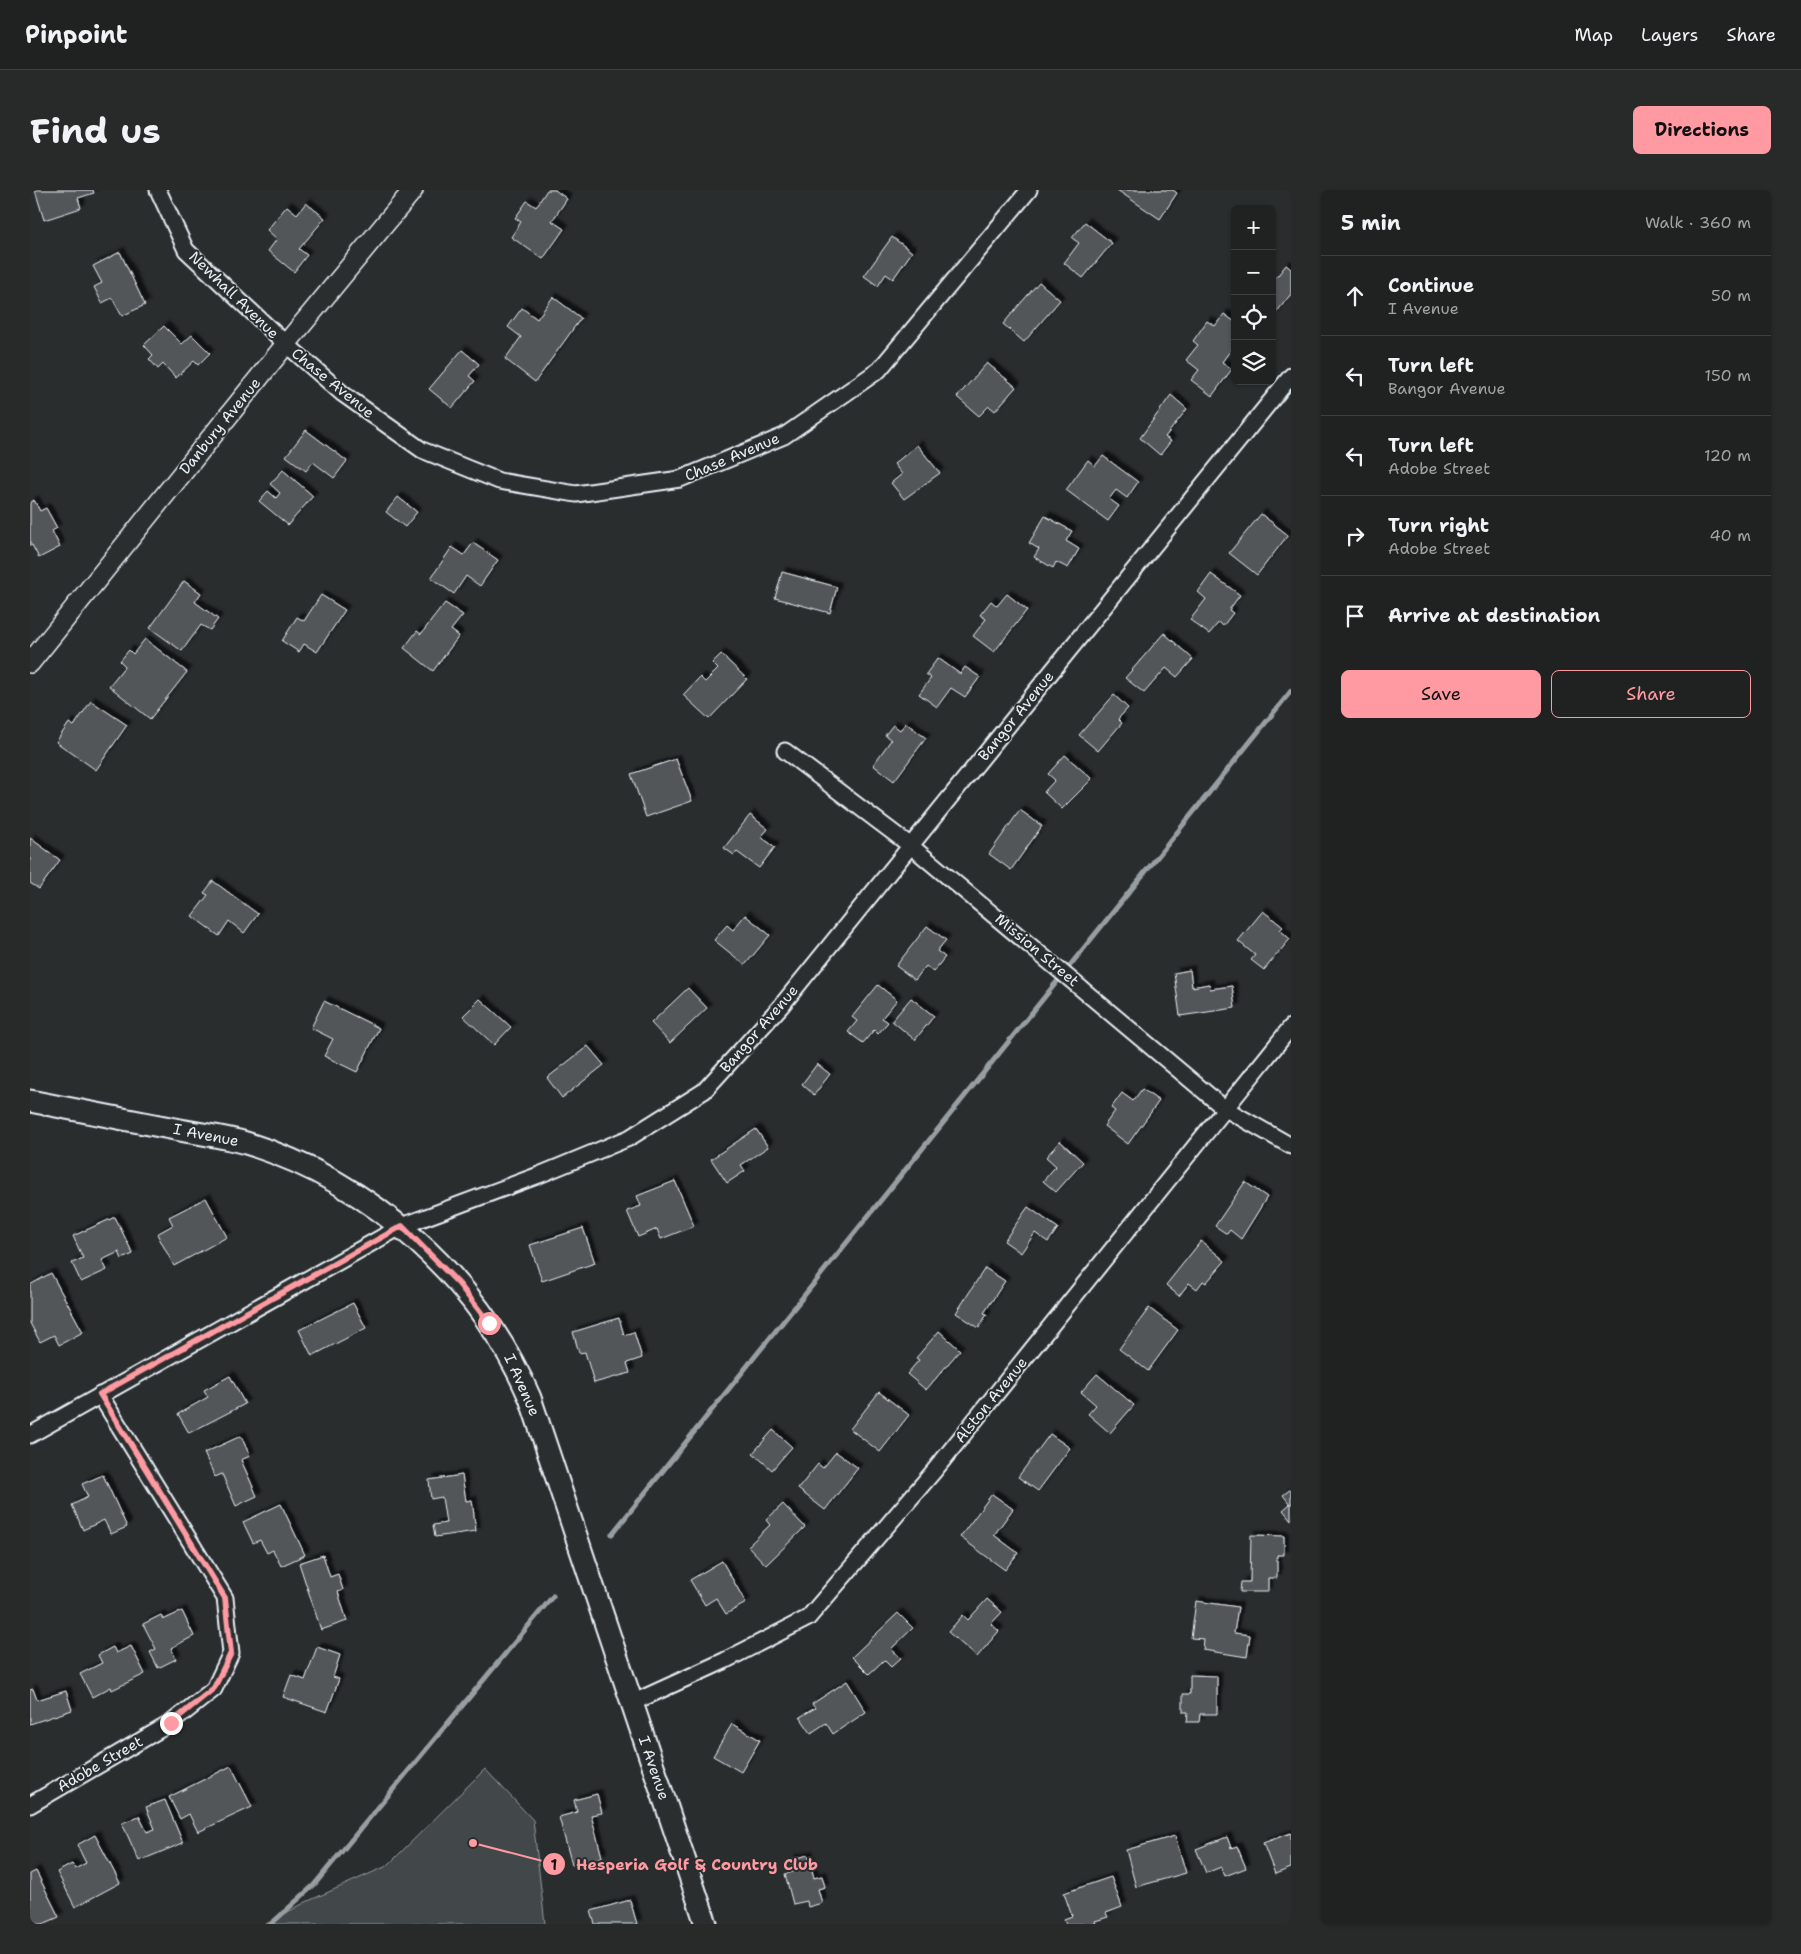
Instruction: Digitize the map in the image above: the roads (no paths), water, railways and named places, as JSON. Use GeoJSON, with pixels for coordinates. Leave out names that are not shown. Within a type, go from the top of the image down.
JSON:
{"type":"FeatureCollection","features":[{"type":"Feature","properties":{"kind":"main road","name":"I Avenue"},"geometry":{"type":"LineString","coordinates":[[30,1101],[244,1143],[320,1172],[402,1226],[459,1284],[489,1323],[514,1361],[530,1398],[706,1924]]}},
{"type":"Feature","properties":{"kind":"street","name":"Newhall Avenue"},"geometry":{"type":"LineString","coordinates":[[158,190],[186,250],[286,344]]}},
{"type":"Feature","properties":{"kind":"street","name":"Danbury Avenue"},"geometry":{"type":"LineString","coordinates":[[32,655],[414,190]]}},
{"type":"Feature","properties":{"kind":"street","name":"Chase Avenue"},"geometry":{"type":"LineString","coordinates":[[286,344],[343,394],[422,450],[499,481],[576,494],[680,479],[784,436],[879,370],[1029,190]]}},
{"type":"Feature","properties":{"kind":"street","name":"Bangor Avenue"},"geometry":{"type":"LineString","coordinates":[[30,1435],[402,1226],[540,1175],[629,1138],[704,1091],[781,1006],[1291,376]]}},
{"type":"Feature","properties":{"kind":"street","name":"Mission Street"},"geometry":{"type":"LineString","coordinates":[[785,751],[911,846],[1224,1108],[1291,1146]]}},
{"type":"Feature","properties":{"kind":"street","name":"Alston Avenue"},"geometry":{"type":"LineString","coordinates":[[632,1703],[724,1661],[808,1618],[940,1463],[1291,1027]]}},
{"type":"Feature","properties":{"kind":"street","name":"Adobe Street"},"geometry":{"type":"LineString","coordinates":[[30,1805],[171,1723],[214,1688],[231,1653],[225,1598],[100,1394]]}},
{"type":"Feature","properties":{"kind":"waterway"},"geometry":{"type":"LineString","coordinates":[[612,1534],[1291,691]]}},
{"type":"Feature","properties":{"kind":"waterway"},"geometry":{"type":"LineString","coordinates":[[271,1924],[314,1885],[553,1596]]}},
{"type":"Feature","properties":{"kind":"place","name":"Hesperia Golf & Country Club"},"geometry":{"type":"Point","coordinates":[473,1843]}}]}
